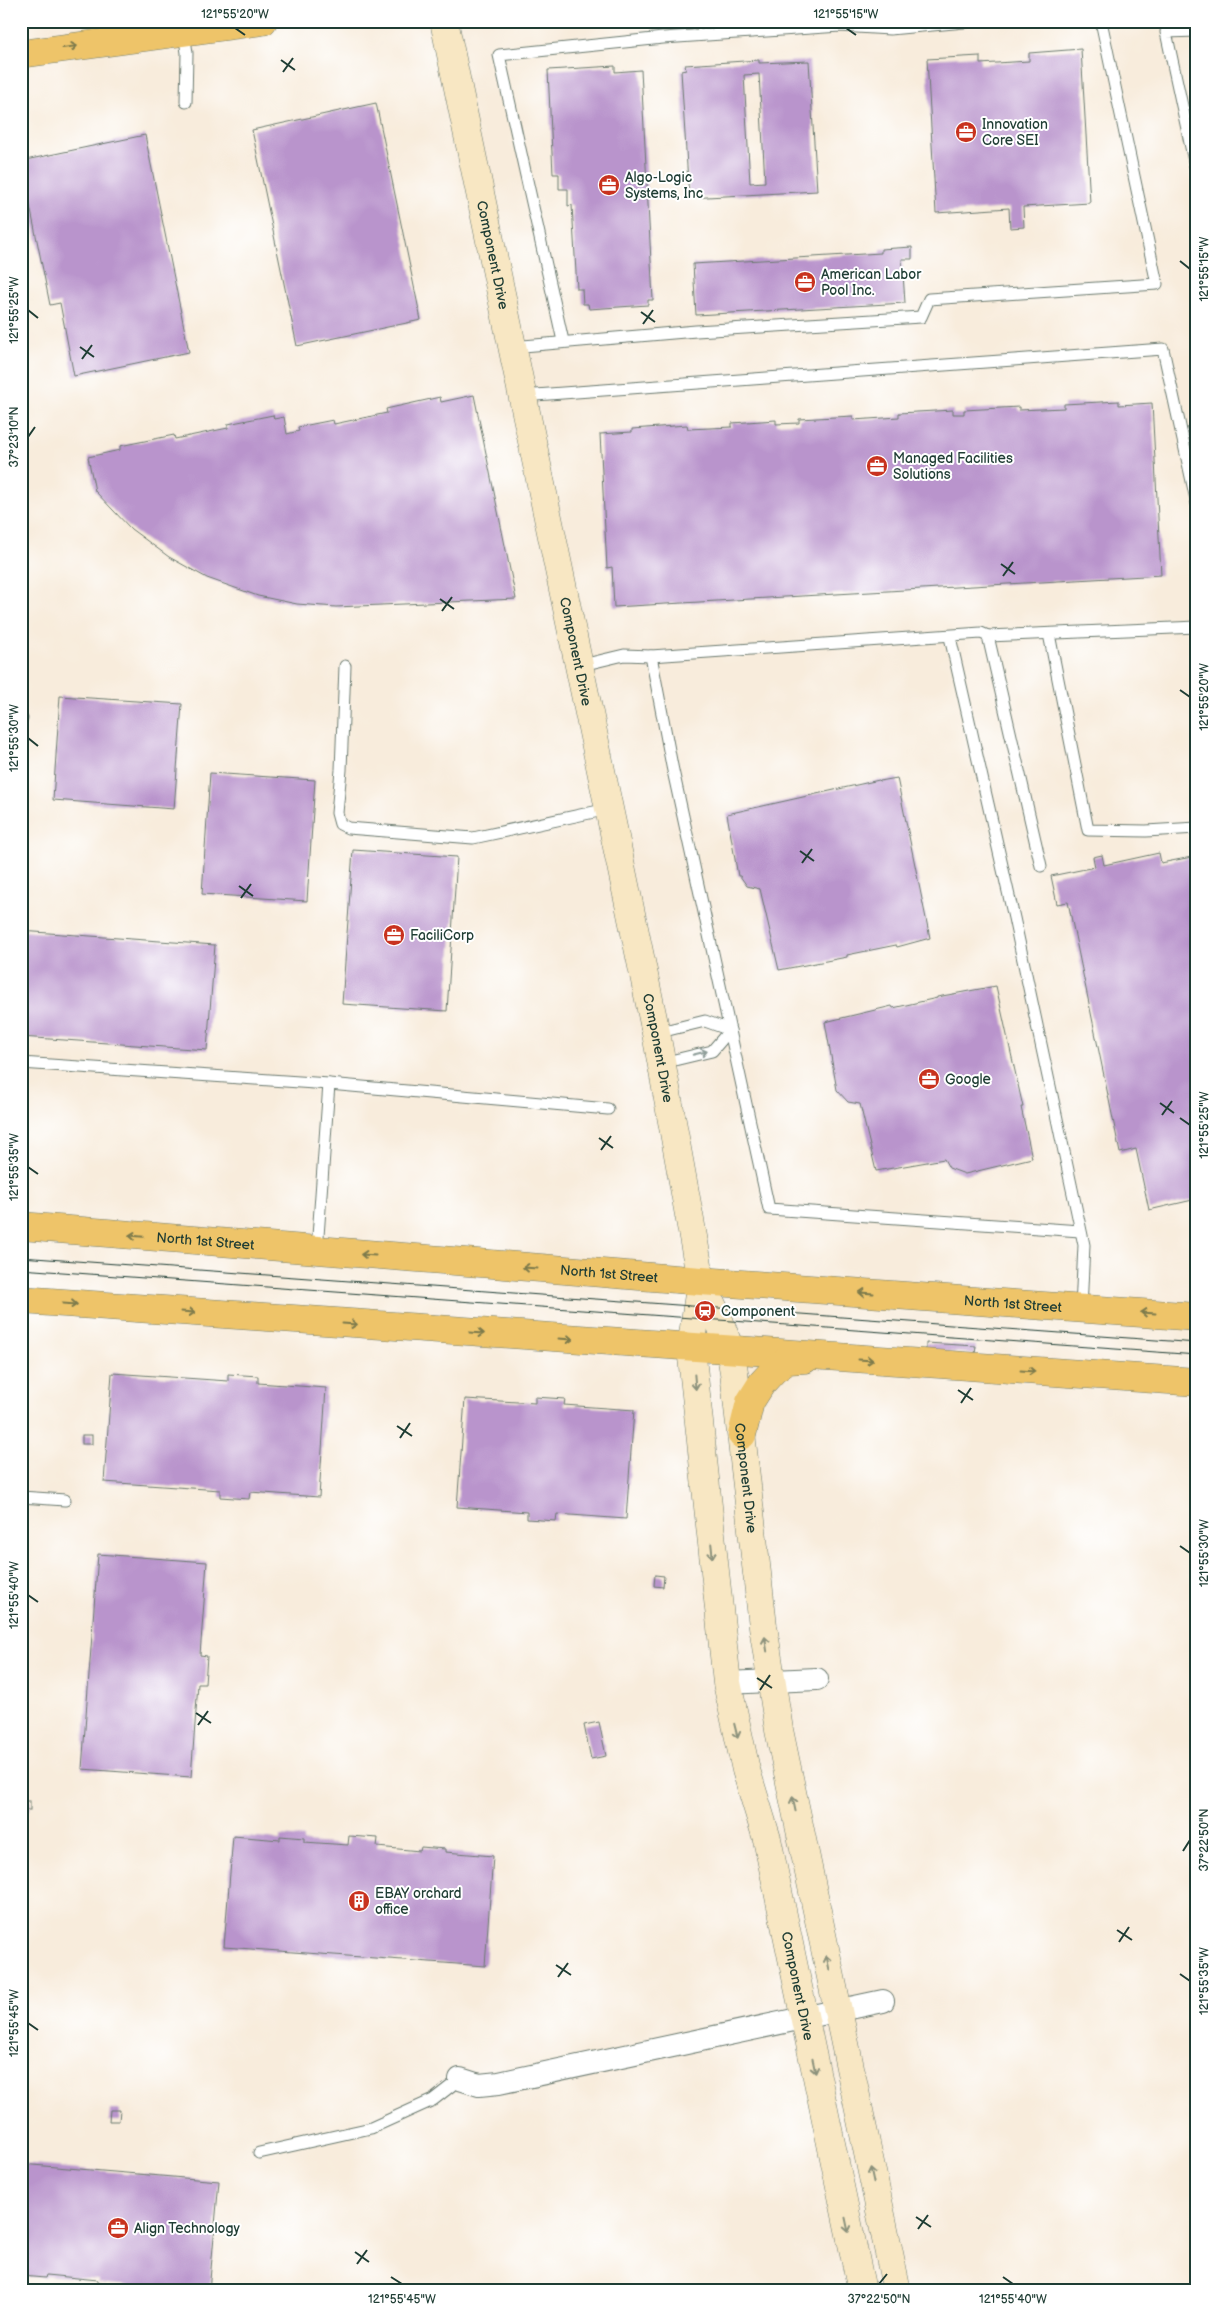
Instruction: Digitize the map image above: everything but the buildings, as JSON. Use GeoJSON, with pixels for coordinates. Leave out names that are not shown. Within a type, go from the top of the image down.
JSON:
{"type":"FeatureCollection","features":[{"type":"Feature","properties":{"kind":"main road"},"geometry":{"type":"LineString","coordinates":[[21,54],[263,21]]}},
{"type":"Feature","properties":{"kind":"main road","name":"Component Drive"},"geometry":{"type":"LineString","coordinates":[[444,21],[662,1062],[701,1281],[730,1350],[742,1435],[761,1609],[779,1730],[897,2291]]}},
{"type":"Feature","properties":{"kind":"main road","name":"North 1st Street"},"geometry":{"type":"LineString","coordinates":[[21,1226],[701,1281],[1197,1317]]}},
{"type":"Feature","properties":{"kind":"main road","name":"Component Drive"},"geometry":{"type":"LineString","coordinates":[[701,1281],[691,1348],[727,1683],[746,1770],[766,1839],[862,2291]]}},
{"type":"Feature","properties":{"kind":"main road"},"geometry":{"type":"LineString","coordinates":[[21,1300],[1197,1382]]}},
{"type":"Feature","properties":{"kind":"main road"},"geometry":{"type":"LineString","coordinates":[[742,1435],[750,1402],[774,1370],[788,1360],[834,1357]]}},
{"type":"Feature","properties":{"kind":"street"},"geometry":{"type":"LineString","coordinates":[[727,1683],[817,1679]]}},
{"type":"Feature","properties":{"kind":"street"},"geometry":{"type":"LineString","coordinates":[[460,2079],[479,2085],[499,2083],[883,2001]]}},
{"type":"Feature","properties":{"kind":"lane"},"geometry":{"type":"LineString","coordinates":[[563,341],[499,55],[663,38],[840,24],[890,29],[975,21]]}},
{"type":"Feature","properties":{"kind":"lane"},"geometry":{"type":"LineString","coordinates":[[512,347],[563,341],[705,330],[921,317],[929,299],[1157,284],[1101,21]]}},
{"type":"Feature","properties":{"kind":"lane"},"geometry":{"type":"LineString","coordinates":[[1197,31],[1165,27],[1197,175]]}},
{"type":"Feature","properties":{"kind":"lane"},"geometry":{"type":"LineString","coordinates":[[184,32],[187,53],[186,102]]}},
{"type":"Feature","properties":{"kind":"lane"},"geometry":{"type":"LineString","coordinates":[[522,396],[542,393],[1162,349],[1197,504]]}},
{"type":"Feature","properties":{"kind":"lane"},"geometry":{"type":"LineString","coordinates":[[578,666],[624,655],[651,656],[950,637],[981,633],[988,636],[1197,627]]}},
{"type":"Feature","properties":{"kind":"lane"},"geometry":{"type":"LineString","coordinates":[[1049,634],[1088,830],[1146,831],[1197,828]]}},
{"type":"Feature","properties":{"kind":"lane"},"geometry":{"type":"LineString","coordinates":[[988,636],[1041,866]]}},
{"type":"Feature","properties":{"kind":"lane"},"geometry":{"type":"LineString","coordinates":[[950,637],[1014,918],[1084,1245],[1081,1308]]}},
{"type":"Feature","properties":{"kind":"lane"},"geometry":{"type":"LineString","coordinates":[[651,656],[672,766],[769,1210],[1080,1231]]}},
{"type":"Feature","properties":{"kind":"lane"},"geometry":{"type":"LineString","coordinates":[[345,666],[341,770],[337,813],[340,824],[348,828],[473,838],[608,809]]}},
{"type":"Feature","properties":{"kind":"lane"},"geometry":{"type":"LineString","coordinates":[[656,1033],[705,1021],[730,1030]]}},
{"type":"Feature","properties":{"kind":"lane"},"geometry":{"type":"LineString","coordinates":[[662,1062],[712,1050],[730,1030]]}},
{"type":"Feature","properties":{"kind":"lane"},"geometry":{"type":"LineString","coordinates":[[21,1063],[328,1084],[608,1109]]}},
{"type":"Feature","properties":{"kind":"lane"},"geometry":{"type":"LineString","coordinates":[[317,1251],[328,1084]]}},
{"type":"Feature","properties":{"kind":"lane"},"geometry":{"type":"LineString","coordinates":[[21,1497],[65,1500]]}},
{"type":"Feature","properties":{"kind":"lane"},"geometry":{"type":"LineString","coordinates":[[259,2153],[371,2128],[433,2100],[460,2079]]}},
{"type":"Feature","properties":{"kind":"tram line"},"geometry":{"type":"LineString","coordinates":[[21,1257],[1197,1343]]}},
{"type":"Feature","properties":{"kind":"tram line"},"geometry":{"type":"LineString","coordinates":[[21,1269],[1197,1355]]}},
{"type":"Feature","properties":{"kind":"place","name":"Innovation Core SEI"},"geometry":{"type":"Point","coordinates":[966,132]}},
{"type":"Feature","properties":{"kind":"place","name":"Algo-Logic Systems, Inc"},"geometry":{"type":"Point","coordinates":[609,185]}},
{"type":"Feature","properties":{"kind":"place","name":"American Labor Pool Inc."},"geometry":{"type":"Point","coordinates":[805,282]}},
{"type":"Feature","properties":{"kind":"place","name":"Managed Facilities Solutions"},"geometry":{"type":"Point","coordinates":[877,466]}},
{"type":"Feature","properties":{"kind":"place","name":"FaciliCorp"},"geometry":{"type":"Point","coordinates":[394,935]}},
{"type":"Feature","properties":{"kind":"place","name":"Google"},"geometry":{"type":"Point","coordinates":[929,1079]}},
{"type":"Feature","properties":{"kind":"place","name":"Component"},"geometry":{"type":"Point","coordinates":[705,1311]}},
{"type":"Feature","properties":{"kind":"place","name":"EBAY orchard office"},"geometry":{"type":"Point","coordinates":[359,1901]}},
{"type":"Feature","properties":{"kind":"place","name":"Align Technology"},"geometry":{"type":"Point","coordinates":[118,2228]}}]}
